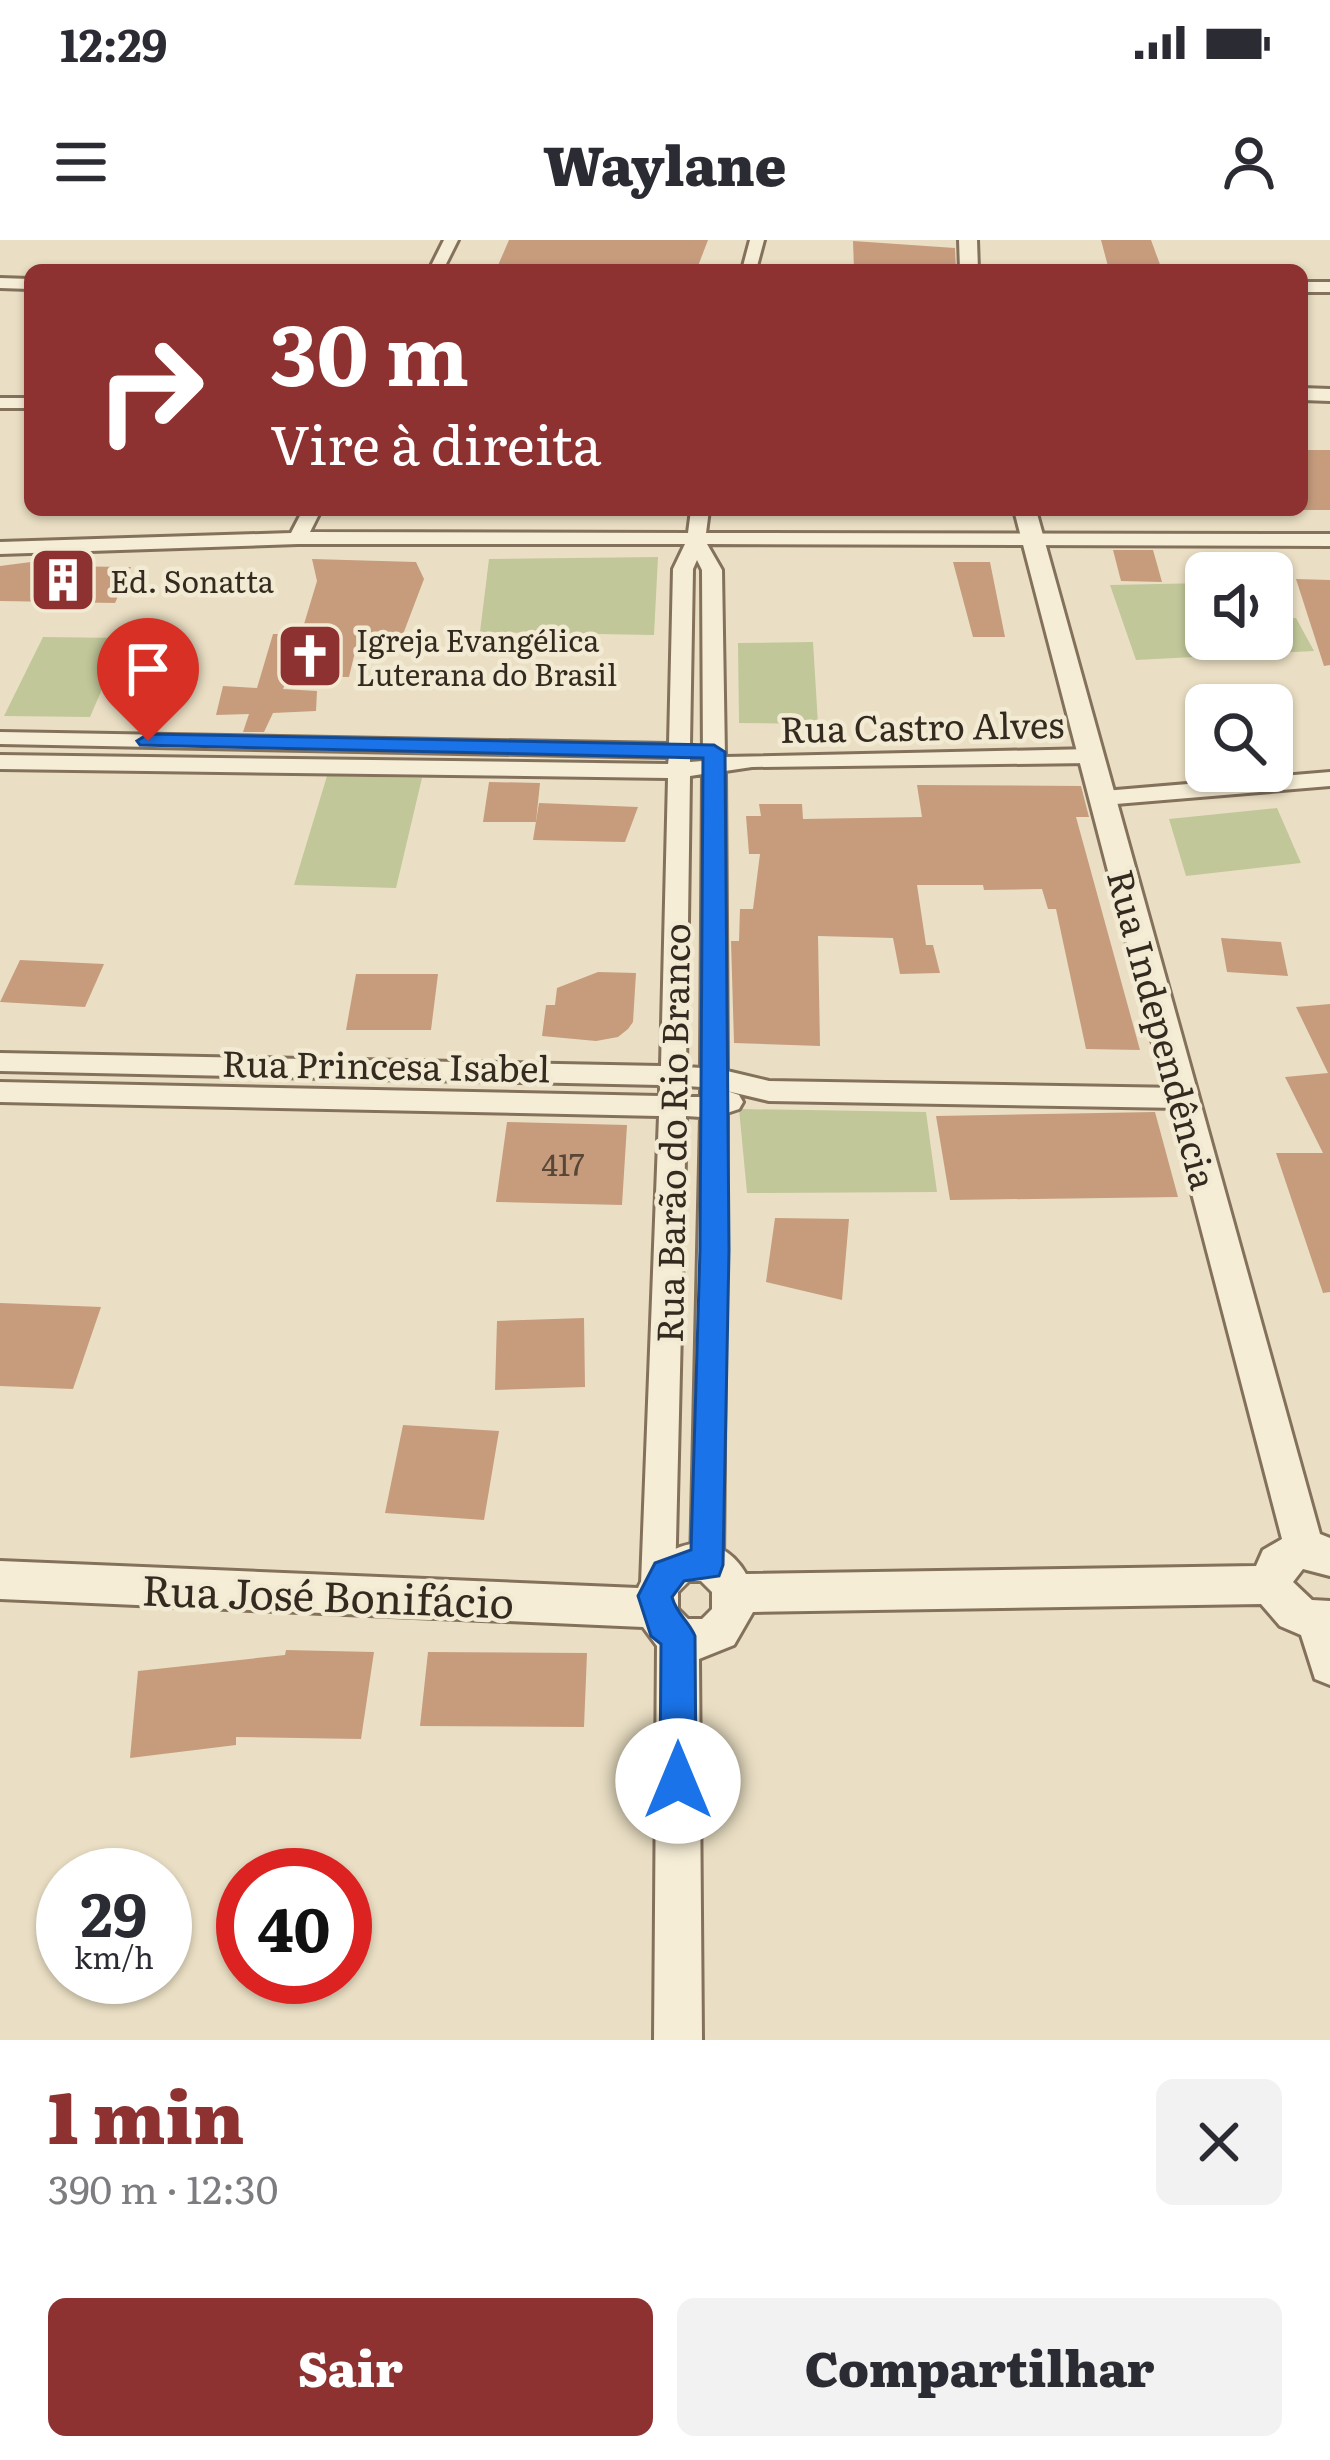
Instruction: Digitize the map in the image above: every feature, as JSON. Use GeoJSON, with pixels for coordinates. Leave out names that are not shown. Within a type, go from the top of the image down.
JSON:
{"type":"FeatureCollection","features":[{"type":"Feature","properties":{"kind":"street"},"geometry":{"type":"LineString","coordinates":[[298,538],[309,516]]}},
{"type":"Feature","properties":{"kind":"street","name":"Rua Barão do Rio Branco"},"geometry":{"type":"LineString","coordinates":[[677,2040],[664,1610],[671,1106],[683,569],[697,541],[699,516]]}},
{"type":"Feature","properties":{"kind":"street","name":"Rua Independência"},"geometry":{"type":"LineString","coordinates":[[1027,516],[1181,1098],[1317,1553]]}},
{"type":"Feature","properties":{"kind":"street"},"geometry":{"type":"LineString","coordinates":[[0,548],[298,538],[1330,540]]}},
{"type":"Feature","properties":{"kind":"street","name":"Rua Barão do Rio Branco"},"geometry":{"type":"LineString","coordinates":[[697,541],[712,570],[714,653],[712,1400],[720,1579]]}},
{"type":"Feature","properties":{"kind":"street"},"geometry":{"type":"LineString","coordinates":[[682,652],[714,653]]}},
{"type":"Feature","properties":{"kind":"street"},"geometry":{"type":"LineString","coordinates":[[230,765],[238,742]]}},
{"type":"Feature","properties":{"kind":"street","name":"Rua Castro Alves"},"geometry":{"type":"LineString","coordinates":[[4,750],[238,742],[379,756]]}},
{"type":"Feature","properties":{"kind":"street","name":"Rua Castro Alves"},"geometry":{"type":"LineString","coordinates":[[4,750],[230,765],[379,756],[752,760],[1091,756]]}},
{"type":"Feature","properties":{"kind":"street"},"geometry":{"type":"LineString","coordinates":[[1104,798],[1330,779]]}},
{"type":"Feature","properties":{"kind":"street"},"geometry":{"type":"LineString","coordinates":[[675,869],[712,869]]}},
{"type":"Feature","properties":{"kind":"street"},"geometry":{"type":"LineString","coordinates":[[674,958],[714,956]]}},
{"type":"Feature","properties":{"kind":"street"},"geometry":{"type":"LineString","coordinates":[[3,1092],[8,1062]]}},
{"type":"Feature","properties":{"kind":"street","name":"Rua Princesa Isabel"},"geometry":{"type":"LineString","coordinates":[[8,1062],[672,1076],[715,1078],[769,1090],[1181,1098]]}},
{"type":"Feature","properties":{"kind":"street"},"geometry":{"type":"LineString","coordinates":[[103,1094],[111,1065]]}},
{"type":"Feature","properties":{"kind":"street"},"geometry":{"type":"LineString","coordinates":[[208,1096],[214,1066]]}},
{"type":"Feature","properties":{"kind":"street"},"geometry":{"type":"LineString","coordinates":[[295,1098],[302,1068]]}},
{"type":"Feature","properties":{"kind":"street"},"geometry":{"type":"LineString","coordinates":[[398,1100],[403,1070]]}},
{"type":"Feature","properties":{"kind":"street"},"geometry":{"type":"LineString","coordinates":[[507,1102],[508,1072]]}},
{"type":"Feature","properties":{"kind":"street","name":"Rua Princesa Isabel"},"geometry":{"type":"LineString","coordinates":[[3,1092],[714,1107],[769,1090]]}},
{"type":"Feature","properties":{"kind":"street"},"geometry":{"type":"LineString","coordinates":[[670,1249],[714,1250]]}},
{"type":"Feature","properties":{"kind":"street"},"geometry":{"type":"LineString","coordinates":[[667,1400],[712,1400]]}},
{"type":"Feature","properties":{"kind":"street"},"geometry":{"type":"LineString","coordinates":[[1317,1553],[1276,1563],[1272,1585],[1287,1608],[1324,1621],[1330,1665]]}},
{"type":"Feature","properties":{"kind":"street"},"geometry":{"type":"LineString","coordinates":[[720,1579],[730,1620],[721,1630],[692,1639],[664,1610],[679,1566],[720,1579],[1272,1585]]}},
{"type":"Feature","properties":{"kind":"street","name":"Rua José Bonifácio"},"geometry":{"type":"LineString","coordinates":[[0,1580],[664,1610]]}},
{"type":"Feature","properties":{"kind":"green space"},"geometry":{"type":"Polygon","coordinates":[[[658,557],[654,635],[480,632],[489,559],[658,557]]]}},
{"type":"Feature","properties":{"kind":"green space"},"geometry":{"type":"Polygon","coordinates":[[[1185,583],[1185,658],[1136,660],[1110,585],[1185,583]]]}},
{"type":"Feature","properties":{"kind":"green space"},"geometry":{"type":"Polygon","coordinates":[[[1293,618],[1296,618],[1314,651],[1293,652],[1293,618]]]}},
{"type":"Feature","properties":{"kind":"green space"},"geometry":{"type":"Polygon","coordinates":[[[43,637],[124,638],[90,717],[4,716],[43,637]]]}},
{"type":"Feature","properties":{"kind":"green space"},"geometry":{"type":"Polygon","coordinates":[[[813,642],[818,724],[739,723],[738,643],[813,642]]]}},
{"type":"Feature","properties":{"kind":"green space"},"geometry":{"type":"Polygon","coordinates":[[[327,776],[422,778],[396,888],[294,885],[327,776]]]}},
{"type":"Feature","properties":{"kind":"green space"},"geometry":{"type":"Polygon","coordinates":[[[1277,808],[1301,863],[1186,876],[1169,819],[1277,808]]]}},
{"type":"Feature","properties":{"kind":"green space"},"geometry":{"type":"Polygon","coordinates":[[[739,1109],[926,1112],[937,1192],[747,1193],[739,1109]]]}},
{"type":"Feature","properties":{"kind":"building"},"geometry":{"type":"Polygon","coordinates":[[[509,240],[708,240],[699,264],[499,264],[509,240]]]}},
{"type":"Feature","properties":{"kind":"building"},"geometry":{"type":"Polygon","coordinates":[[[1101,240],[1151,240],[1160,264],[1107,264],[1101,240]]]}},
{"type":"Feature","properties":{"kind":"building"},"geometry":{"type":"Polygon","coordinates":[[[853,241],[955,248],[956,264],[854,264],[853,241]]]}},
{"type":"Feature","properties":{"kind":"building"},"geometry":{"type":"Polygon","coordinates":[[[1308,450],[1330,450],[1330,510],[1308,510],[1308,450]]]}},
{"type":"Feature","properties":{"kind":"building"},"geometry":{"type":"Polygon","coordinates":[[[1113,550],[1153,550],[1162,582],[1121,581],[1113,550]]]}},
{"type":"Feature","properties":{"kind":"building"},"geometry":{"type":"Polygon","coordinates":[[[312,559],[416,562],[424,579],[402,637],[359,635],[349,677],[288,676],[283,689],[317,691],[316,711],[273,713],[264,732],[243,732],[249,714],[216,715],[223,686],[257,688],[273,634],[301,634],[317,581],[312,559]]]}},
{"type":"Feature","properties":{"kind":"building","name":"Ed. Sonatta"},"geometry":{"type":"Polygon","coordinates":[[[31,562],[131,567],[115,603],[0,601],[0,566],[31,562]]]}},
{"type":"Feature","properties":{"kind":"building"},"geometry":{"type":"Polygon","coordinates":[[[953,562],[990,562],[1005,637],[973,637],[953,562]]]}},
{"type":"Feature","properties":{"kind":"building"},"geometry":{"type":"Polygon","coordinates":[[[1296,579],[1330,580],[1330,665],[1324,666],[1296,579]]]}},
{"type":"Feature","properties":{"kind":"building"},"geometry":{"type":"Polygon","coordinates":[[[489,782],[540,783],[536,822],[483,822],[489,782]]]}},
{"type":"Feature","properties":{"kind":"building"},"geometry":{"type":"Polygon","coordinates":[[[917,785],[1081,786],[1089,817],[1076,817],[1140,1050],[1086,1049],[1056,909],[1048,909],[1042,889],[984,890],[983,885],[917,885],[926,945],[933,945],[940,973],[900,974],[893,938],[818,936],[820,1046],[734,1043],[731,941],[739,941],[740,909],[753,909],[760,854],[749,854],[746,816],[761,816],[759,804],[802,804],[803,819],[922,817],[917,785]]]}},
{"type":"Feature","properties":{"kind":"building"},"geometry":{"type":"Polygon","coordinates":[[[539,803],[638,807],[625,842],[533,840],[539,803]]]}},
{"type":"Feature","properties":{"kind":"building"},"geometry":{"type":"Polygon","coordinates":[[[1221,938],[1281,942],[1288,976],[1227,972],[1221,938]]]}},
{"type":"Feature","properties":{"kind":"building"},"geometry":{"type":"Polygon","coordinates":[[[20,960],[104,964],[85,1007],[0,1002],[20,960]]]}},
{"type":"Feature","properties":{"kind":"building"},"geometry":{"type":"Polygon","coordinates":[[[598,972],[636,973],[633,1022],[628,1029],[618,1037],[596,1041],[542,1036],[546,1005],[555,1005],[557,988],[598,972]]]}},
{"type":"Feature","properties":{"kind":"building"},"geometry":{"type":"Polygon","coordinates":[[[356,974],[438,974],[431,1030],[346,1030],[356,974]]]}},
{"type":"Feature","properties":{"kind":"building"},"geometry":{"type":"Polygon","coordinates":[[[1330,1004],[1330,1292],[1323,1293],[1276,1153],[1323,1153],[1285,1077],[1328,1073],[1296,1007],[1330,1004]]]}},
{"type":"Feature","properties":{"kind":"building"},"geometry":{"type":"Polygon","coordinates":[[[1155,1112],[1178,1197],[950,1200],[936,1116],[1155,1112]]]}},
{"type":"Feature","properties":{"kind":"building"},"geometry":{"type":"Polygon","coordinates":[[[507,1122],[627,1125],[622,1205],[496,1202],[507,1122]]]}},
{"type":"Feature","properties":{"kind":"building"},"geometry":{"type":"Polygon","coordinates":[[[775,1218],[849,1219],[842,1300],[766,1282],[775,1218]]]}},
{"type":"Feature","properties":{"kind":"building"},"geometry":{"type":"Polygon","coordinates":[[[0,1303],[101,1307],[73,1389],[0,1386],[0,1303]]]}},
{"type":"Feature","properties":{"kind":"building"},"geometry":{"type":"Polygon","coordinates":[[[584,1318],[585,1387],[495,1390],[497,1321],[584,1318]]]}},
{"type":"Feature","properties":{"kind":"building"},"geometry":{"type":"Polygon","coordinates":[[[403,1425],[499,1431],[484,1520],[385,1513],[403,1425]]]}},
{"type":"Feature","properties":{"kind":"building"},"geometry":{"type":"Polygon","coordinates":[[[286,1650],[374,1652],[361,1739],[236,1737],[236,1745],[130,1758],[138,1671],[285,1655],[286,1650]]]}},
{"type":"Feature","properties":{"kind":"building"},"geometry":{"type":"Polygon","coordinates":[[[428,1652],[587,1653],[584,1727],[420,1726],[428,1652]]]}},
{"type":"Feature","properties":{"kind":"place","name":"Ed. Sonatta"},"geometry":{"type":"Point","coordinates":[63,580]}},
{"type":"Feature","properties":{"kind":"place","name":"Igreja Evangélica Luterana do Brasil"},"geometry":{"type":"Point","coordinates":[310,656]}},
{"type":"Feature","properties":{"kind":"route"},"geometry":{"type":"LineString","coordinates":[[148,741],[714,752],[714,1250],[707,1565],[679,1566],[658,1585],[655,1596],[663,1624],[678,1636],[678,1781]]}}]}
